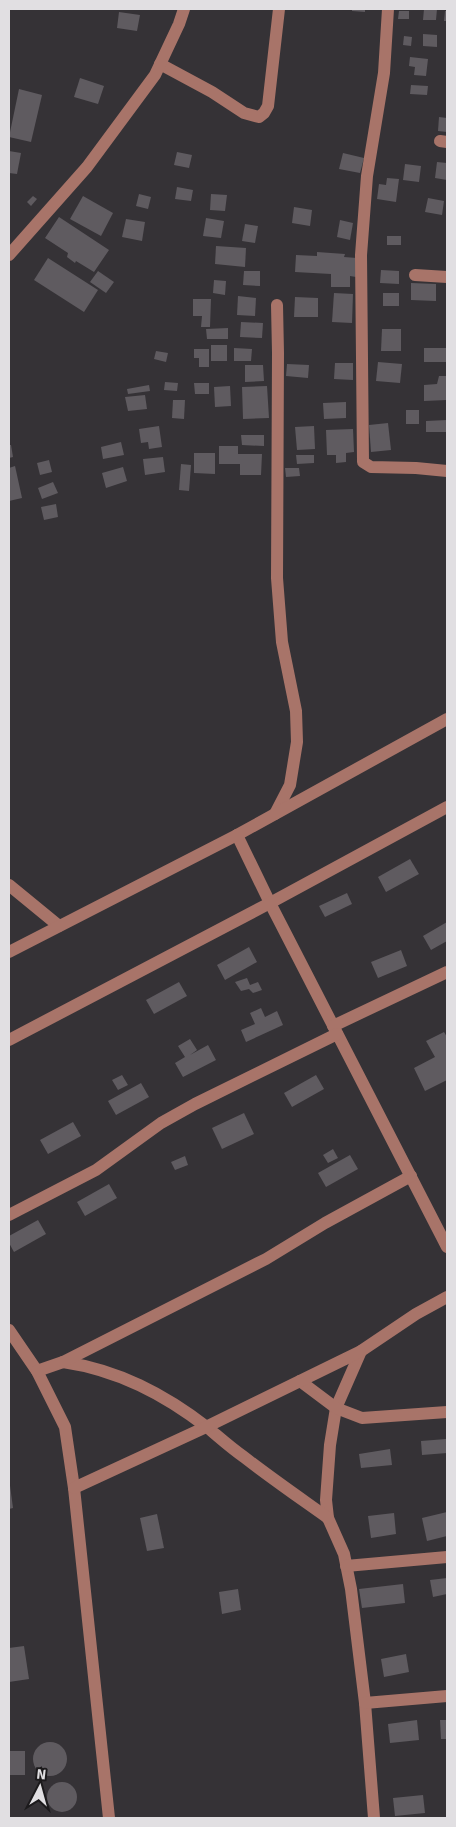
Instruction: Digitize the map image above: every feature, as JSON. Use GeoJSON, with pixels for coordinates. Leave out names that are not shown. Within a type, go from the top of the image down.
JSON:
{"type":"FeatureCollection","features":[{"type":"Feature","properties":{"kind":"street"},"geometry":{"type":"LineString","coordinates":[[9,255],[87,167],[154,75],[179,24],[184,9]]}},
{"type":"Feature","properties":{"kind":"street"},"geometry":{"type":"LineString","coordinates":[[160,64],[212,92],[244,113],[259,117],[268,106],[279,9]]}},
{"type":"Feature","properties":{"kind":"street"},"geometry":{"type":"LineString","coordinates":[[388,9],[384,73],[367,176],[361,255],[363,462],[371,467],[447,471]]}},
{"type":"Feature","properties":{"kind":"street"},"geometry":{"type":"LineString","coordinates":[[415,275],[447,277]]}},
{"type":"Feature","properties":{"kind":"street"},"geometry":{"type":"LineString","coordinates":[[275,814],[290,785],[296,742],[296,711],[282,642],[277,578],[277,305]]}},
{"type":"Feature","properties":{"kind":"street"},"geometry":{"type":"LineString","coordinates":[[9,952],[237,835],[447,719]]}},
{"type":"Feature","properties":{"kind":"street"},"geometry":{"type":"LineString","coordinates":[[9,1040],[270,903],[447,807]]}},
{"type":"Feature","properties":{"kind":"street"},"geometry":{"type":"LineString","coordinates":[[237,835],[270,903],[447,1246]]}},
{"type":"Feature","properties":{"kind":"street"},"geometry":{"type":"LineString","coordinates":[[9,885],[59,926]]}},
{"type":"Feature","properties":{"kind":"street"},"geometry":{"type":"LineString","coordinates":[[9,1215],[96,1170],[161,1123],[195,1104],[447,972]]}},
{"type":"Feature","properties":{"kind":"street"},"geometry":{"type":"LineString","coordinates":[[37,1371],[63,1362],[266,1259],[325,1223],[411,1176]]}},
{"type":"Feature","properties":{"kind":"street"},"geometry":{"type":"LineString","coordinates":[[74,1488],[206,1427],[361,1351],[416,1314],[447,1297]]}},
{"type":"Feature","properties":{"kind":"street"},"geometry":{"type":"LineString","coordinates":[[9,1330],[37,1371],[65,1427],[74,1488],[109,1818]]}},
{"type":"Feature","properties":{"kind":"street"},"geometry":{"type":"LineString","coordinates":[[361,1351],[336,1408],[326,1476],[326,1500],[328,1518],[344,1554],[351,1589],[365,1703],[374,1818]]}},
{"type":"Feature","properties":{"kind":"street"},"geometry":{"type":"LineString","coordinates":[[63,1362],[88,1366],[128,1379],[149,1389],[206,1427],[243,1457],[328,1518]]}},
{"type":"Feature","properties":{"kind":"street"},"geometry":{"type":"LineString","coordinates":[[300,1381],[336,1408],[362,1418],[447,1412]]}},
{"type":"Feature","properties":{"kind":"street"},"geometry":{"type":"LineString","coordinates":[[346,1566],[447,1557]]}},
{"type":"Feature","properties":{"kind":"street"},"geometry":{"type":"LineString","coordinates":[[365,1703],[447,1696]]}},
{"type":"Feature","properties":{"kind":"building"},"geometry":{"type":"Polygon","coordinates":[[[352,9],[365,9],[365,12],[352,11],[352,9]]]}},
{"type":"Feature","properties":{"kind":"building"},"geometry":{"type":"Polygon","coordinates":[[[424,9],[437,9],[436,20],[423,20],[424,9]]]}},
{"type":"Feature","properties":{"kind":"building"},"geometry":{"type":"Polygon","coordinates":[[[399,11],[409,11],[409,19],[398,19],[399,11]]]}},
{"type":"Feature","properties":{"kind":"building"},"geometry":{"type":"Polygon","coordinates":[[[445,11],[447,11],[447,21],[444,21],[445,11]]]}},
{"type":"Feature","properties":{"kind":"building"},"geometry":{"type":"Polygon","coordinates":[[[119,12],[140,15],[137,31],[117,28],[119,12]]]}},
{"type":"Feature","properties":{"kind":"building"},"geometry":{"type":"Polygon","coordinates":[[[423,34],[437,35],[437,47],[423,46],[423,34]]]}},
{"type":"Feature","properties":{"kind":"building"},"geometry":{"type":"Polygon","coordinates":[[[404,36],[412,37],[411,46],[403,45],[404,36]]]}},
{"type":"Feature","properties":{"kind":"building"},"geometry":{"type":"Polygon","coordinates":[[[410,57],[428,59],[426,76],[414,75],[415,67],[409,66],[410,57]]]}},
{"type":"Feature","properties":{"kind":"building"},"geometry":{"type":"Polygon","coordinates":[[[80,78],[104,86],[98,104],[74,97],[80,78]]]}},
{"type":"Feature","properties":{"kind":"building"},"geometry":{"type":"Polygon","coordinates":[[[411,85],[428,86],[427,95],[410,94],[411,85]]]}},
{"type":"Feature","properties":{"kind":"building"},"geometry":{"type":"Polygon","coordinates":[[[19,89],[42,95],[31,142],[9,137],[19,89]]]}},
{"type":"Feature","properties":{"kind":"building"},"geometry":{"type":"Polygon","coordinates":[[[439,117],[447,118],[447,132],[438,131],[439,117]]]}},
{"type":"Feature","properties":{"kind":"building"},"geometry":{"type":"Polygon","coordinates":[[[9,151],[21,153],[17,174],[9,173],[9,151]]]}},
{"type":"Feature","properties":{"kind":"building"},"geometry":{"type":"Polygon","coordinates":[[[177,152],[192,155],[189,168],[174,165],[177,152]]]}},
{"type":"Feature","properties":{"kind":"building"},"geometry":{"type":"Polygon","coordinates":[[[343,153],[364,158],[360,173],[339,169],[343,153]]]}},
{"type":"Feature","properties":{"kind":"building"},"geometry":{"type":"Polygon","coordinates":[[[437,162],[447,163],[447,180],[435,178],[437,162]]]}},
{"type":"Feature","properties":{"kind":"building"},"geometry":{"type":"Polygon","coordinates":[[[405,164],[421,166],[419,182],[403,180],[405,164]]]}},
{"type":"Feature","properties":{"kind":"building"},"geometry":{"type":"Polygon","coordinates":[[[387,178],[399,179],[396,202],[377,199],[379,184],[386,185],[387,178]]]}},
{"type":"Feature","properties":{"kind":"building"},"geometry":{"type":"Polygon","coordinates":[[[177,187],[193,190],[191,201],[175,199],[177,187]]]}},
{"type":"Feature","properties":{"kind":"building"},"geometry":{"type":"Polygon","coordinates":[[[139,194],[151,197],[148,209],[136,206],[139,194]]]}},
{"type":"Feature","properties":{"kind":"building"},"geometry":{"type":"Polygon","coordinates":[[[211,194],[227,195],[225,211],[210,210],[211,194]]]}},
{"type":"Feature","properties":{"kind":"building"},"geometry":{"type":"Polygon","coordinates":[[[33,196],[37,199],[31,206],[27,202],[33,196]]]}},
{"type":"Feature","properties":{"kind":"building"},"geometry":{"type":"Polygon","coordinates":[[[83,196],[113,213],[101,236],[70,219],[83,196]]]}},
{"type":"Feature","properties":{"kind":"building"},"geometry":{"type":"Polygon","coordinates":[[[428,198],[444,201],[442,215],[425,212],[428,198]]]}},
{"type":"Feature","properties":{"kind":"building"},"geometry":{"type":"Polygon","coordinates":[[[294,207],[312,210],[310,226],[292,223],[294,207]]]}},
{"type":"Feature","properties":{"kind":"building"},"geometry":{"type":"Polygon","coordinates":[[[59,217],[109,250],[94,272],[76,261],[75,263],[67,257],[68,253],[45,238],[59,217]]]}},
{"type":"Feature","properties":{"kind":"building"},"geometry":{"type":"Polygon","coordinates":[[[206,218],[224,221],[221,238],[203,236],[206,218]]]}},
{"type":"Feature","properties":{"kind":"building"},"geometry":{"type":"Polygon","coordinates":[[[126,219],[145,222],[142,241],[122,237],[126,219]]]}},
{"type":"Feature","properties":{"kind":"building"},"geometry":{"type":"Polygon","coordinates":[[[340,220],[353,223],[350,240],[337,237],[340,220]]]}},
{"type":"Feature","properties":{"kind":"building"},"geometry":{"type":"Polygon","coordinates":[[[245,224],[258,226],[255,243],[242,241],[245,224]]]}},
{"type":"Feature","properties":{"kind":"building"},"geometry":{"type":"Polygon","coordinates":[[[387,236],[401,236],[401,245],[387,245],[387,236]]]}},
{"type":"Feature","properties":{"kind":"building"},"geometry":{"type":"Polygon","coordinates":[[[216,246],[246,248],[245,267],[215,264],[216,246]]]}},
{"type":"Feature","properties":{"kind":"building"},"geometry":{"type":"Polygon","coordinates":[[[317,252],[345,254],[344,257],[357,258],[356,277],[350,276],[350,287],[331,287],[331,274],[295,272],[296,255],[317,256],[317,252]]]}},
{"type":"Feature","properties":{"kind":"building"},"geometry":{"type":"Polygon","coordinates":[[[48,258],[98,290],[84,312],[34,280],[48,258]]]}},
{"type":"Feature","properties":{"kind":"building"},"geometry":{"type":"Polygon","coordinates":[[[381,270],[399,271],[399,284],[380,283],[381,270]]]}},
{"type":"Feature","properties":{"kind":"building"},"geometry":{"type":"Polygon","coordinates":[[[98,271],[114,282],[106,293],[90,282],[98,271]]]}},
{"type":"Feature","properties":{"kind":"building"},"geometry":{"type":"Polygon","coordinates":[[[244,271],[260,271],[260,286],[243,285],[244,271]]]}},
{"type":"Feature","properties":{"kind":"building"},"geometry":{"type":"Polygon","coordinates":[[[214,280],[226,281],[225,295],[213,293],[214,280]]]}},
{"type":"Feature","properties":{"kind":"building"},"geometry":{"type":"Polygon","coordinates":[[[411,283],[436,284],[436,301],[411,300],[411,283]]]}},
{"type":"Feature","properties":{"kind":"building"},"geometry":{"type":"Polygon","coordinates":[[[334,293],[353,294],[352,323],[332,322],[334,293]]]}},
{"type":"Feature","properties":{"kind":"building"},"geometry":{"type":"Polygon","coordinates":[[[383,293],[399,293],[399,306],[383,306],[383,293]]]}},
{"type":"Feature","properties":{"kind":"building"},"geometry":{"type":"Polygon","coordinates":[[[238,296],[256,298],[255,316],[237,315],[238,296]]]}},
{"type":"Feature","properties":{"kind":"building"},"geometry":{"type":"Polygon","coordinates":[[[295,297],[318,298],[318,317],[294,317],[295,297]]]}},
{"type":"Feature","properties":{"kind":"building"},"geometry":{"type":"Polygon","coordinates":[[[193,299],[211,299],[210,327],[201,327],[202,316],[193,316],[193,299]]]}},
{"type":"Feature","properties":{"kind":"building"},"geometry":{"type":"Polygon","coordinates":[[[241,322],[263,323],[262,338],[240,337],[241,322]]]}},
{"type":"Feature","properties":{"kind":"building"},"geometry":{"type":"Polygon","coordinates":[[[228,328],[228,339],[207,339],[206,329],[228,328]]]}},
{"type":"Feature","properties":{"kind":"building"},"geometry":{"type":"Polygon","coordinates":[[[382,329],[401,329],[401,351],[381,351],[382,329]]]}},
{"type":"Feature","properties":{"kind":"building"},"geometry":{"type":"Polygon","coordinates":[[[211,345],[227,345],[227,361],[211,361],[211,345]]]}},
{"type":"Feature","properties":{"kind":"building"},"geometry":{"type":"Polygon","coordinates":[[[234,348],[252,349],[251,361],[234,361],[234,348]]]}},
{"type":"Feature","properties":{"kind":"building"},"geometry":{"type":"Polygon","coordinates":[[[424,348],[446,348],[446,362],[424,362],[424,348]]]}},
{"type":"Feature","properties":{"kind":"building"},"geometry":{"type":"Polygon","coordinates":[[[194,349],[209,349],[209,367],[199,367],[199,358],[194,358],[194,349]]]}},
{"type":"Feature","properties":{"kind":"building"},"geometry":{"type":"Polygon","coordinates":[[[156,351],[168,353],[166,362],[154,359],[156,351]]]}},
{"type":"Feature","properties":{"kind":"building"},"geometry":{"type":"Polygon","coordinates":[[[378,362],[402,364],[400,383],[376,381],[378,362]]]}},
{"type":"Feature","properties":{"kind":"building"},"geometry":{"type":"Polygon","coordinates":[[[335,363],[353,363],[353,380],[334,379],[335,363]]]}},
{"type":"Feature","properties":{"kind":"building"},"geometry":{"type":"Polygon","coordinates":[[[287,364],[309,365],[308,378],[286,376],[287,364]]]}},
{"type":"Feature","properties":{"kind":"building"},"geometry":{"type":"Polygon","coordinates":[[[245,365],[263,365],[264,381],[245,382],[245,365]]]}},
{"type":"Feature","properties":{"kind":"building"},"geometry":{"type":"Polygon","coordinates":[[[439,376],[447,376],[447,400],[424,401],[424,385],[437,384],[439,376]]]}},
{"type":"Feature","properties":{"kind":"building"},"geometry":{"type":"Polygon","coordinates":[[[165,382],[178,383],[177,391],[164,390],[165,382]]]}},
{"type":"Feature","properties":{"kind":"building"},"geometry":{"type":"Polygon","coordinates":[[[194,383],[209,383],[209,394],[195,394],[194,383]]]}},
{"type":"Feature","properties":{"kind":"building"},"geometry":{"type":"Polygon","coordinates":[[[149,385],[150,391],[128,394],[127,389],[149,385]]]}},
{"type":"Feature","properties":{"kind":"building"},"geometry":{"type":"Polygon","coordinates":[[[230,386],[231,406],[215,407],[214,387],[230,386]]]}},
{"type":"Feature","properties":{"kind":"building"},"geometry":{"type":"Polygon","coordinates":[[[267,386],[269,418],[243,419],[242,387],[267,386]]]}},
{"type":"Feature","properties":{"kind":"building"},"geometry":{"type":"Polygon","coordinates":[[[145,395],[147,409],[128,411],[125,397],[145,395]]]}},
{"type":"Feature","properties":{"kind":"building"},"geometry":{"type":"Polygon","coordinates":[[[173,400],[185,400],[184,419],[172,418],[173,400]]]}},
{"type":"Feature","properties":{"kind":"building"},"geometry":{"type":"Polygon","coordinates":[[[346,402],[346,418],[324,419],[323,403],[346,402]]]}},
{"type":"Feature","properties":{"kind":"building"},"geometry":{"type":"Polygon","coordinates":[[[406,410],[419,410],[419,424],[406,424],[406,410]]]}},
{"type":"Feature","properties":{"kind":"building"},"geometry":{"type":"Polygon","coordinates":[[[447,420],[447,432],[426,432],[426,421],[447,420]]]}},
{"type":"Feature","properties":{"kind":"building"},"geometry":{"type":"Polygon","coordinates":[[[388,423],[391,450],[371,452],[369,425],[388,423]]]}},
{"type":"Feature","properties":{"kind":"building"},"geometry":{"type":"Polygon","coordinates":[[[159,426],[162,447],[149,449],[148,442],[141,443],[139,429],[159,426]]]}},
{"type":"Feature","properties":{"kind":"building"},"geometry":{"type":"Polygon","coordinates":[[[314,426],[315,449],[297,450],[295,427],[314,426]]]}},
{"type":"Feature","properties":{"kind":"building"},"geometry":{"type":"Polygon","coordinates":[[[353,429],[354,452],[346,453],[346,462],[336,463],[336,455],[327,455],[326,430],[353,429]]]}},
{"type":"Feature","properties":{"kind":"building"},"geometry":{"type":"Polygon","coordinates":[[[241,435],[264,435],[264,446],[242,445],[241,435]]]}},
{"type":"Feature","properties":{"kind":"building"},"geometry":{"type":"Polygon","coordinates":[[[121,442],[124,455],[103,459],[101,447],[121,442]]]}},
{"type":"Feature","properties":{"kind":"building"},"geometry":{"type":"Polygon","coordinates":[[[9,445],[11,445],[13,457],[9,458],[9,445]]]}},
{"type":"Feature","properties":{"kind":"building"},"geometry":{"type":"Polygon","coordinates":[[[219,446],[238,446],[238,454],[262,454],[261,475],[240,475],[240,464],[219,464],[219,446]]]}},
{"type":"Feature","properties":{"kind":"building"},"geometry":{"type":"Polygon","coordinates":[[[194,453],[215,453],[215,474],[194,473],[194,453]]]}},
{"type":"Feature","properties":{"kind":"building"},"geometry":{"type":"Polygon","coordinates":[[[296,455],[314,455],[314,463],[297,464],[296,455]]]}},
{"type":"Feature","properties":{"kind":"building"},"geometry":{"type":"Polygon","coordinates":[[[163,457],[165,472],[145,475],[143,459],[163,457]]]}},
{"type":"Feature","properties":{"kind":"building"},"geometry":{"type":"Polygon","coordinates":[[[49,460],[52,472],[40,475],[37,463],[49,460]]]}},
{"type":"Feature","properties":{"kind":"building"},"geometry":{"type":"Polygon","coordinates":[[[181,464],[191,465],[189,491],[179,490],[181,464]]]}},
{"type":"Feature","properties":{"kind":"building"},"geometry":{"type":"Polygon","coordinates":[[[15,466],[22,498],[9,501],[9,468],[15,466]]]}},
{"type":"Feature","properties":{"kind":"building"},"geometry":{"type":"Polygon","coordinates":[[[123,467],[127,481],[106,488],[102,473],[123,467]]]}},
{"type":"Feature","properties":{"kind":"building"},"geometry":{"type":"Polygon","coordinates":[[[285,468],[299,468],[300,476],[286,477],[285,468]]]}},
{"type":"Feature","properties":{"kind":"building"},"geometry":{"type":"Polygon","coordinates":[[[53,482],[58,493],[42,499],[38,488],[53,482]]]}},
{"type":"Feature","properties":{"kind":"building"},"geometry":{"type":"Polygon","coordinates":[[[56,504],[58,517],[44,520],[41,507],[56,504]]]}},
{"type":"Feature","properties":{"kind":"building"},"geometry":{"type":"Polygon","coordinates":[[[410,859],[419,874],[386,892],[378,877],[410,859]]]}},
{"type":"Feature","properties":{"kind":"building"},"geometry":{"type":"Polygon","coordinates":[[[347,893],[352,904],[325,917],[319,906],[347,893]]]}},
{"type":"Feature","properties":{"kind":"building"},"geometry":{"type":"Polygon","coordinates":[[[447,922],[447,941],[431,950],[423,936],[447,922]]]}},
{"type":"Feature","properties":{"kind":"building"},"geometry":{"type":"Polygon","coordinates":[[[249,947],[257,962],[225,980],[217,965],[249,947]]]}},
{"type":"Feature","properties":{"kind":"building"},"geometry":{"type":"Polygon","coordinates":[[[401,950],[407,966],[378,978],[371,962],[401,950]]]}},
{"type":"Feature","properties":{"kind":"building"},"geometry":{"type":"Polygon","coordinates":[[[247,978],[250,985],[258,982],[262,990],[253,993],[249,989],[241,991],[235,982],[247,978]]]}},
{"type":"Feature","properties":{"kind":"building"},"geometry":{"type":"Polygon","coordinates":[[[179,982],[187,996],[154,1014],[146,1000],[179,982]]]}},
{"type":"Feature","properties":{"kind":"building"},"geometry":{"type":"Polygon","coordinates":[[[261,1008],[265,1017],[277,1011],[283,1025],[246,1042],[241,1030],[255,1024],[250,1013],[261,1008]]]}},
{"type":"Feature","properties":{"kind":"building"},"geometry":{"type":"Polygon","coordinates":[[[444,1032],[447,1037],[447,1080],[425,1091],[414,1068],[435,1057],[426,1041],[444,1032]]]}},
{"type":"Feature","properties":{"kind":"building"},"geometry":{"type":"Polygon","coordinates":[[[190,1039],[197,1050],[190,1055],[208,1045],[216,1060],[183,1077],[175,1063],[185,1057],[178,1046],[190,1039]]]}},
{"type":"Feature","properties":{"kind":"building"},"geometry":{"type":"Polygon","coordinates":[[[122,1075],[128,1085],[118,1090],[112,1080],[122,1075]]]}},
{"type":"Feature","properties":{"kind":"building"},"geometry":{"type":"Polygon","coordinates":[[[316,1075],[324,1089],[292,1107],[284,1093],[316,1075]]]}},
{"type":"Feature","properties":{"kind":"building"},"geometry":{"type":"Polygon","coordinates":[[[141,1083],[149,1097],[116,1115],[108,1101],[141,1083]]]}},
{"type":"Feature","properties":{"kind":"building"},"geometry":{"type":"Polygon","coordinates":[[[244,1113],[254,1134],[222,1149],[212,1128],[244,1113]]]}},
{"type":"Feature","properties":{"kind":"building"},"geometry":{"type":"Polygon","coordinates":[[[73,1122],[81,1136],[48,1154],[40,1140],[73,1122]]]}},
{"type":"Feature","properties":{"kind":"building"},"geometry":{"type":"Polygon","coordinates":[[[333,1149],[338,1158],[328,1163],[323,1155],[333,1149]]]}},
{"type":"Feature","properties":{"kind":"building"},"geometry":{"type":"Polygon","coordinates":[[[350,1155],[358,1169],[326,1187],[318,1173],[350,1155]]]}},
{"type":"Feature","properties":{"kind":"building"},"geometry":{"type":"Polygon","coordinates":[[[185,1156],[188,1165],[175,1170],[171,1162],[185,1156]]]}},
{"type":"Feature","properties":{"kind":"building"},"geometry":{"type":"Polygon","coordinates":[[[109,1184],[117,1198],[85,1216],[77,1202],[109,1184]]]}},
{"type":"Feature","properties":{"kind":"building"},"geometry":{"type":"Polygon","coordinates":[[[38,1220],[46,1234],[14,1252],[9,1243],[9,1236],[38,1220]]]}},
{"type":"Feature","properties":{"kind":"building"},"geometry":{"type":"Polygon","coordinates":[[[446,1439],[447,1453],[422,1455],[421,1441],[446,1439]]]}},
{"type":"Feature","properties":{"kind":"building"},"geometry":{"type":"Polygon","coordinates":[[[390,1449],[392,1465],[361,1468],[359,1454],[390,1449]]]}},
{"type":"Feature","properties":{"kind":"building"},"geometry":{"type":"Polygon","coordinates":[[[9,1478],[13,1508],[9,1509],[9,1478]]]}},
{"type":"Feature","properties":{"kind":"building"},"geometry":{"type":"Polygon","coordinates":[[[447,1512],[447,1536],[427,1541],[422,1518],[447,1512]]]}},
{"type":"Feature","properties":{"kind":"building"},"geometry":{"type":"Polygon","coordinates":[[[394,1513],[396,1534],[371,1538],[368,1516],[394,1513]]]}},
{"type":"Feature","properties":{"kind":"building"},"geometry":{"type":"Polygon","coordinates":[[[157,1514],[164,1548],[147,1551],[140,1518],[157,1514]]]}},
{"type":"Feature","properties":{"kind":"building"},"geometry":{"type":"Polygon","coordinates":[[[447,1578],[447,1594],[433,1597],[430,1580],[447,1578]]]}},
{"type":"Feature","properties":{"kind":"building"},"geometry":{"type":"Polygon","coordinates":[[[403,1584],[405,1603],[362,1608],[359,1589],[403,1584]]]}},
{"type":"Feature","properties":{"kind":"building"},"geometry":{"type":"Polygon","coordinates":[[[238,1589],[241,1610],[222,1614],[219,1592],[238,1589]]]}},
{"type":"Feature","properties":{"kind":"building"},"geometry":{"type":"Polygon","coordinates":[[[24,1646],[29,1679],[9,1682],[9,1648],[24,1646]]]}},
{"type":"Feature","properties":{"kind":"building"},"geometry":{"type":"Polygon","coordinates":[[[406,1654],[409,1672],[384,1677],[381,1659],[406,1654]]]}},
{"type":"Feature","properties":{"kind":"building"},"geometry":{"type":"Polygon","coordinates":[[[417,1720],[419,1740],[390,1743],[388,1724],[417,1720]]]}},
{"type":"Feature","properties":{"kind":"building"},"geometry":{"type":"Polygon","coordinates":[[[440,1720],[447,1720],[447,1739],[441,1739],[440,1720]]]}},
{"type":"Feature","properties":{"kind":"building"},"geometry":{"type":"Polygon","coordinates":[[[50,1742],[62,1747],[67,1759],[62,1771],[50,1776],[38,1771],[33,1759],[38,1747],[50,1742]]]}},
{"type":"Feature","properties":{"kind":"building"},"geometry":{"type":"Polygon","coordinates":[[[9,1751],[25,1751],[25,1775],[9,1775],[9,1751]]]}},
{"type":"Feature","properties":{"kind":"building"},"geometry":{"type":"Polygon","coordinates":[[[62,1782],[73,1786],[77,1797],[73,1808],[62,1812],[51,1808],[47,1797],[51,1786],[62,1782]]]}},
{"type":"Feature","properties":{"kind":"building"},"geometry":{"type":"Polygon","coordinates":[[[423,1795],[425,1813],[395,1816],[393,1798],[423,1795]]]}}]}
